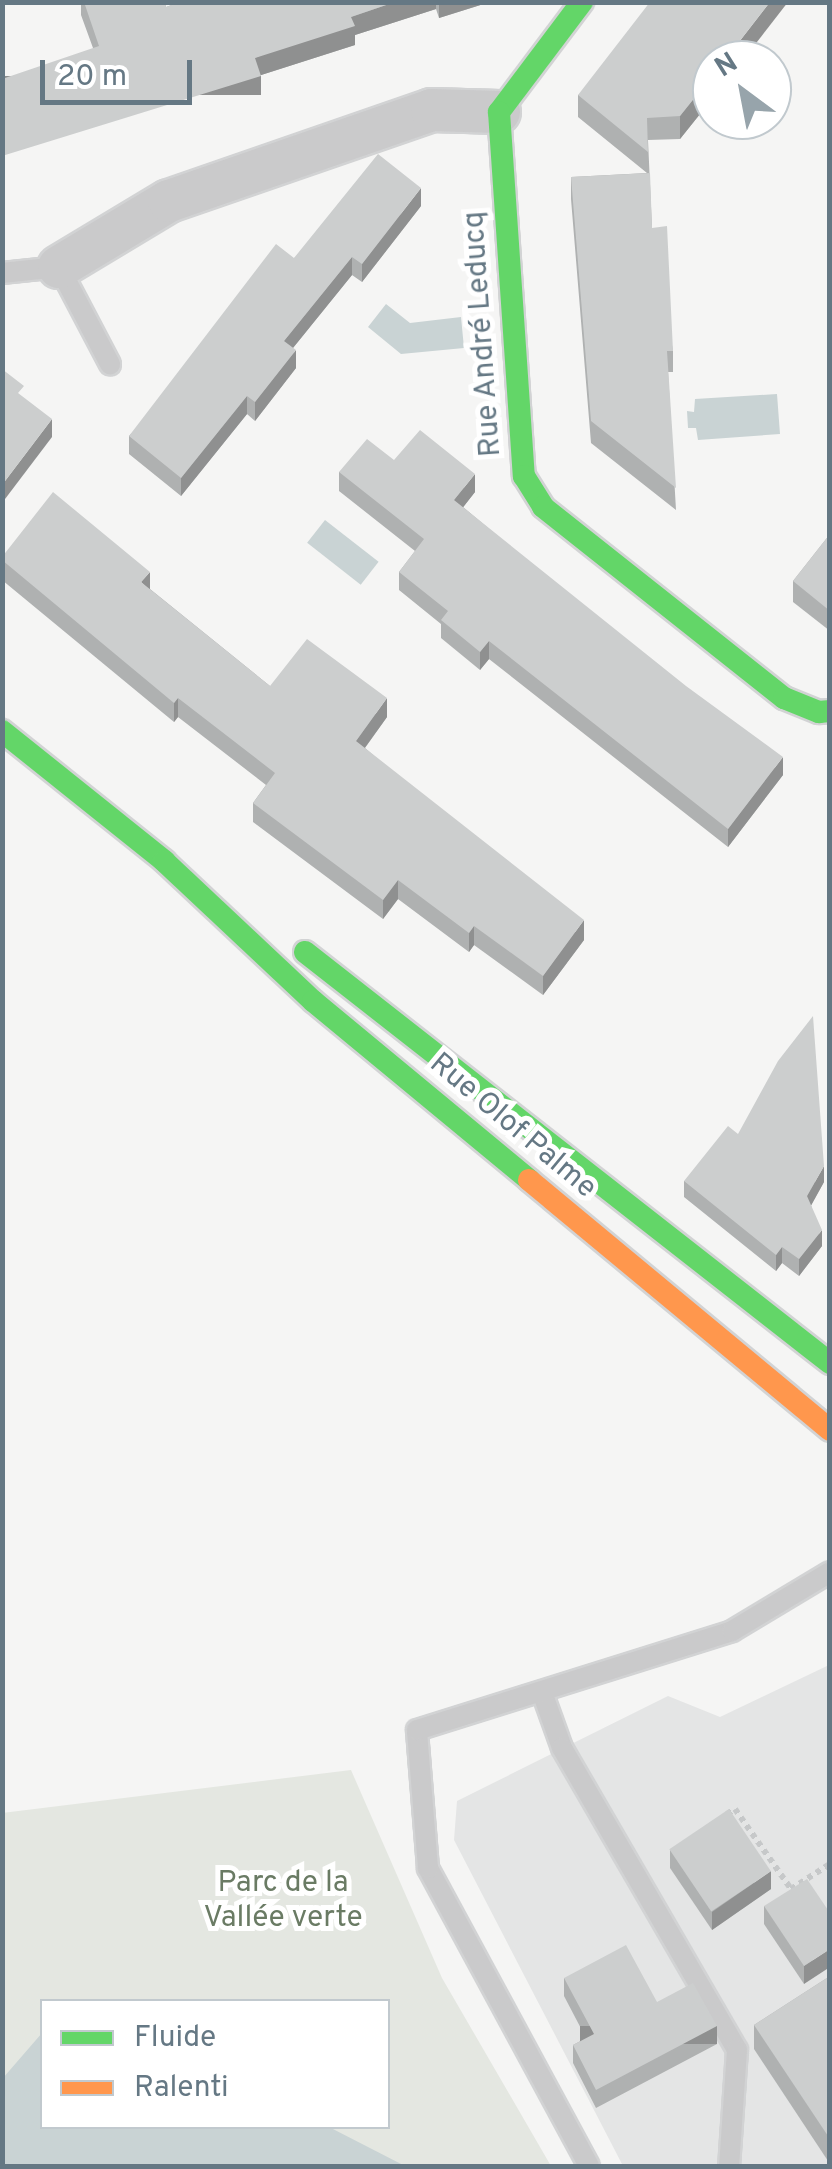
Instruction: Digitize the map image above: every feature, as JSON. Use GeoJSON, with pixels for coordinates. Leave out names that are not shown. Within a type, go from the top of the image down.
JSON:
{"type":"FeatureCollection","features":[{"type":"Feature","properties":{"kind":"main road"},"geometry":{"type":"LineString","coordinates":[[499,112],[582,2]]}},
{"type":"Feature","properties":{"kind":"main road","name":"Rue André Leducq"},"geometry":{"type":"LineString","coordinates":[[499,112],[524,476],[543,507],[784,698],[819,712],[830,711]]}},
{"type":"Feature","properties":{"kind":"main road","name":"Rue Olof Palme"},"geometry":{"type":"LineString","coordinates":[[2,730],[164,860],[313,1001],[830,1430]]}},
{"type":"Feature","properties":{"kind":"main road","name":"Rue Olof Palme"},"geometry":{"type":"LineString","coordinates":[[164,860],[340,975],[830,1362]]}},
{"type":"Feature","properties":{"kind":"street"},"geometry":{"type":"LineString","coordinates":[[59,268],[169,201],[432,110],[499,112]]}},
{"type":"Feature","properties":{"kind":"lane"},"geometry":{"type":"LineString","coordinates":[[2,273],[59,268],[110,364]]}},
{"type":"Feature","properties":{"kind":"lane"},"geometry":{"type":"LineString","coordinates":[[589,2166],[428,1868],[417,1730],[732,1631],[830,1572]]}},
{"type":"Feature","properties":{"kind":"lane"},"geometry":{"type":"LineString","coordinates":[[542,1692],[562,1748],[737,2050],[729,2166]]}},
{"type":"Feature","properties":{"kind":"path"},"geometry":{"type":"LineString","coordinates":[[718,1820],[735,1809],[791,1890],[830,1864]]}},
{"type":"Feature","properties":{"kind":"shaded area"},"geometry":{"type":"Polygon","coordinates":[[[386,304],[410,323],[461,317],[464,348],[401,354],[368,327],[386,304]]]}},
{"type":"Feature","properties":{"kind":"shaded area"},"geometry":{"type":"Polygon","coordinates":[[[777,394],[780,434],[698,440],[696,428],[688,428],[687,411],[694,412],[695,399],[777,394]]]}},
{"type":"Feature","properties":{"kind":"shaded area"},"geometry":{"type":"Polygon","coordinates":[[[325,520],[379,562],[361,585],[307,543],[325,520]]]}},
{"type":"Feature","properties":{"kind":"shaded area"},"geometry":{"type":"Polygon","coordinates":[[[829,1665],[829,2166],[623,2166],[454,1840],[457,1801],[668,1696],[720,1717],[829,1665]]]}},
{"type":"Feature","properties":{"kind":"shaded area"},"geometry":{"type":"Polygon","coordinates":[[[40,2035],[40,2129],[333,2129],[405,2166],[3,2166],[3,2078],[40,2035]]]}},
{"type":"Feature","properties":{"kind":"green space","name":"Parc de la Vallée verte"},"geometry":{"type":"Polygon","coordinates":[[[351,1770],[442,1978],[551,2166],[3,2166],[2,1813],[351,1770]]]}},
{"type":"Feature","properties":{"kind":"building"},"geometry":{"type":"Polygon","coordinates":[[[84,2],[165,2],[166,7],[180,2],[395,2],[351,17],[355,26],[255,58],[261,76],[2,156],[2,79],[99,46],[84,2]]]}},
{"type":"Feature","properties":{"kind":"building"},"geometry":{"type":"Polygon","coordinates":[[[650,2],[770,2],[741,40],[692,40],[692,101],[680,116],[647,118],[648,152],[578,95],[650,2]]]}},
{"type":"Feature","properties":{"kind":"building"},"geometry":{"type":"Polygon","coordinates":[[[378,154],[421,188],[362,264],[352,257],[284,341],[296,350],[255,402],[247,396],[181,478],[129,436],[276,244],[294,258],[378,154]]]}},
{"type":"Feature","properties":{"kind":"building"},"geometry":{"type":"Polygon","coordinates":[[[650,173],[652,228],[667,226],[673,351],[667,351],[676,488],[591,421],[571,177],[650,173]]]}},
{"type":"Feature","properties":{"kind":"building"},"geometry":{"type":"Polygon","coordinates":[[[2,369],[24,386],[18,393],[52,419],[2,485],[2,369]]]}},
{"type":"Feature","properties":{"kind":"building"},"geometry":{"type":"Polygon","coordinates":[[[420,430],[475,474],[454,500],[686,686],[783,757],[728,829],[489,641],[480,652],[441,620],[448,611],[399,572],[424,539],[339,472],[367,439],[394,460],[420,430]]]}},
{"type":"Feature","properties":{"kind":"building"},"geometry":{"type":"Polygon","coordinates":[[[53,492],[150,572],[141,582],[270,686],[307,639],[387,698],[356,741],[584,920],[543,976],[474,926],[469,933],[398,880],[383,900],[253,803],[275,773],[178,698],[174,703],[2,560],[53,492]]]}},
{"type":"Feature","properties":{"kind":"building"},"geometry":{"type":"Polygon","coordinates":[[[830,534],[830,611],[793,581],[830,534]]]}},
{"type":"Feature","properties":{"kind":"building"},"geometry":{"type":"Polygon","coordinates":[[[813,1016],[824,1166],[807,1196],[822,1230],[799,1259],[782,1247],[776,1255],[684,1181],[728,1126],[738,1134],[778,1061],[813,1016]]]}},
{"type":"Feature","properties":{"kind":"building"},"geometry":{"type":"Polygon","coordinates":[[[729,1809],[771,1871],[711,1911],[669,1849],[729,1809]]]}},
{"type":"Feature","properties":{"kind":"building"},"geometry":{"type":"Polygon","coordinates":[[[807,1879],[830,1913],[830,1949],[804,1966],[764,1906],[807,1879]]]}},
{"type":"Feature","properties":{"kind":"building"},"geometry":{"type":"Polygon","coordinates":[[[626,1945],[657,2002],[693,1983],[717,2026],[596,2090],[573,2045],[594,2034],[564,1978],[626,1945]]]}},
{"type":"Feature","properties":{"kind":"building"},"geometry":{"type":"Polygon","coordinates":[[[830,1976],[830,2139],[754,2025],[830,1976]]]}},
{"type":"Feature","properties":{"kind":"traffic: fast"},"geometry":{"type":"LineString","coordinates":[[582,2],[499,112],[524,476],[543,507],[784,698],[819,712],[830,711]]}},
{"type":"Feature","properties":{"kind":"traffic: fast"},"geometry":{"type":"LineString","coordinates":[[2,731],[164,861],[313,1001],[529,1180]]}},
{"type":"Feature","properties":{"kind":"traffic: fast"},"geometry":{"type":"LineString","coordinates":[[305,952],[830,1363]]}},
{"type":"Feature","properties":{"kind":"traffic: slow"},"geometry":{"type":"LineString","coordinates":[[529,1180],[830,1430]]}}]}
